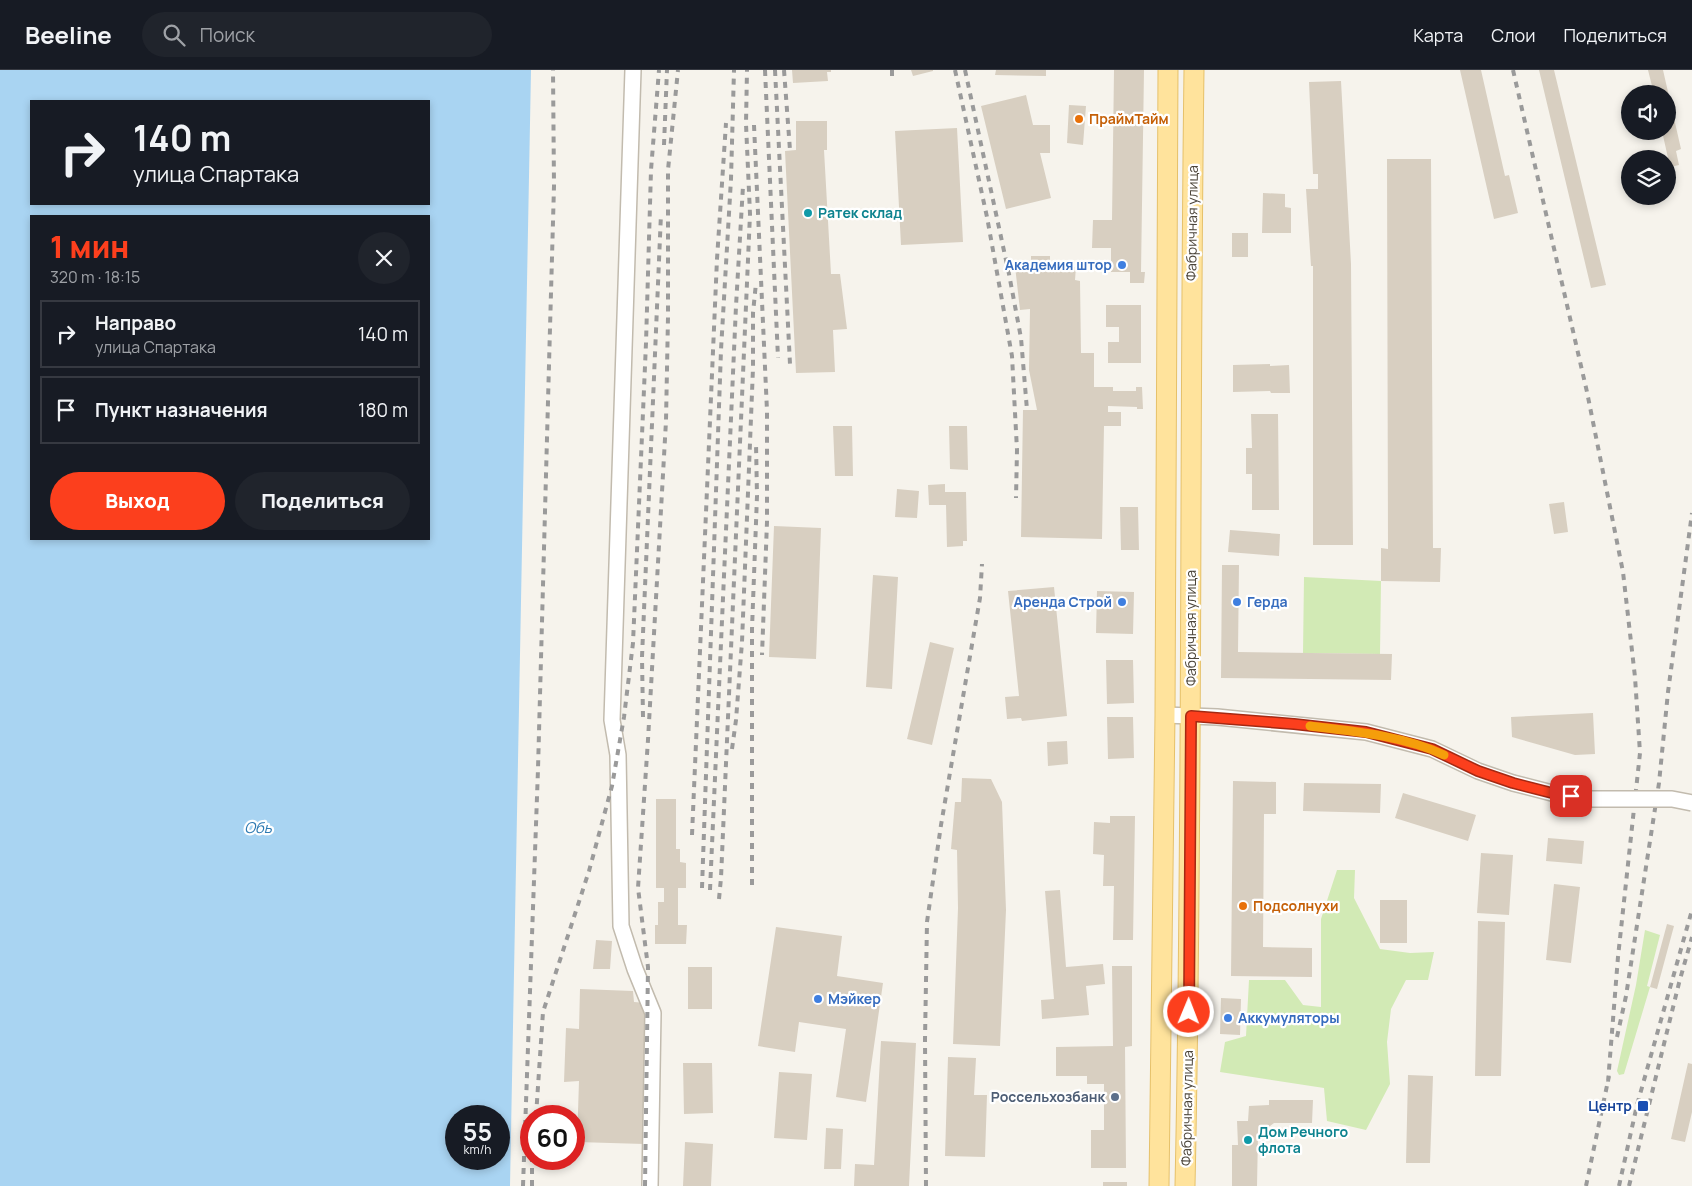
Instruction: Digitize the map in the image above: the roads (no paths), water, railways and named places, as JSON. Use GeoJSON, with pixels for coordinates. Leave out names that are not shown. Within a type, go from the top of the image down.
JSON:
{"type":"FeatureCollection","features":[{"type":"Feature","properties":{"kind":"main road","name":"Фабричная улица"},"geometry":{"type":"LineString","coordinates":[[1159,1186],[1165,715],[1168,70]]}},
{"type":"Feature","properties":{"kind":"main road","name":"Фабричная улица"},"geometry":{"type":"LineString","coordinates":[[1185,1186],[1190,954],[1191,295],[1194,70]]}},
{"type":"Feature","properties":{"kind":"street"},"geometry":{"type":"LineString","coordinates":[[633,70],[612,720],[618,755],[621,926],[635,969],[654,1013],[650,1186]]}},
{"type":"Feature","properties":{"kind":"street"},"geometry":{"type":"LineString","coordinates":[[1165,715],[1294,724],[1366,732],[1432,749],[1478,771],[1513,783],[1552,793],[1591,799],[1672,799],[1692,803]]}},
{"type":"Feature","properties":{"kind":"water","name":"Обь"},"geometry":{"type":"Polygon","coordinates":[[[0,70],[531,70],[510,1186],[0,1186],[0,70]]]}},
{"type":"Feature","properties":{"kind":"railway"},"geometry":{"type":"LineString","coordinates":[[523,1186],[538,769],[554,186],[553,70]]}},
{"type":"Feature","properties":{"kind":"railway"},"geometry":{"type":"LineString","coordinates":[[537,1105],[543,1012],[589,871],[612,786],[624,717],[633,643],[646,343],[651,170],[659,70]]}},
{"type":"Feature","properties":{"kind":"railway"},"geometry":{"type":"LineString","coordinates":[[664,145],[667,70]]}},
{"type":"Feature","properties":{"kind":"railway"},"geometry":{"type":"LineString","coordinates":[[645,1186],[648,967],[638,888],[666,421],[668,170],[678,70]]}},
{"type":"Feature","properties":{"kind":"railway"},"geometry":{"type":"LineString","coordinates":[[702,888],[721,350],[731,179],[734,70]]}},
{"type":"Feature","properties":{"kind":"railway"},"geometry":{"type":"LineString","coordinates":[[719,899],[750,214],[746,124],[747,70]]}},
{"type":"Feature","properties":{"kind":"railway"},"geometry":{"type":"LineString","coordinates":[[765,70],[778,358]]}},
{"type":"Feature","properties":{"kind":"railway"},"geometry":{"type":"LineString","coordinates":[[775,70],[790,364]]}},
{"type":"Feature","properties":{"kind":"railway"},"geometry":{"type":"LineString","coordinates":[[784,70],[790,150]]}},
{"type":"Feature","properties":{"kind":"railway"},"geometry":{"type":"LineString","coordinates":[[892,70],[892,79]]}},
{"type":"Feature","properties":{"kind":"railway"},"geometry":{"type":"LineString","coordinates":[[955,70],[987,217],[1012,356],[1017,450],[1016,498]]}},
{"type":"Feature","properties":{"kind":"railway"},"geometry":{"type":"LineString","coordinates":[[965,70],[1021,338],[1027,410]]}},
{"type":"Feature","properties":{"kind":"railway"},"geometry":{"type":"LineString","coordinates":[[1513,70],[1587,392],[1623,572],[1635,677],[1640,753],[1618,957],[1608,1082]]}},
{"type":"Feature","properties":{"kind":"railway"},"geometry":{"type":"LineString","coordinates":[[692,835],[717,259],[726,123]]}},
{"type":"Feature","properties":{"kind":"railway"},"geometry":{"type":"LineString","coordinates":[[754,125],[767,411],[767,522],[762,655]]}},
{"type":"Feature","properties":{"kind":"railway"},"geometry":{"type":"LineString","coordinates":[[710,890],[743,186]]}},
{"type":"Feature","properties":{"kind":"railway"},"geometry":{"type":"LineString","coordinates":[[643,717],[642,657],[661,214]]}},
{"type":"Feature","properties":{"kind":"railway"},"geometry":{"type":"LineString","coordinates":[[732,749],[742,642],[753,368],[753,313],[756,283]]}},
{"type":"Feature","properties":{"kind":"railway"},"geometry":{"type":"LineString","coordinates":[[752,885],[752,629],[757,496],[756,443]]}},
{"type":"Feature","properties":{"kind":"railway"},"geometry":{"type":"LineString","coordinates":[[1617,1037],[1626,996],[1659,783],[1668,692],[1692,513]]}},
{"type":"Feature","properties":{"kind":"railway"},"geometry":{"type":"LineString","coordinates":[[926,1186],[925,1040],[927,922],[941,825],[980,598],[982,564]]}},
{"type":"Feature","properties":{"kind":"railway"},"geometry":{"type":"LineString","coordinates":[[1619,1186],[1637,1105],[1692,910]]}},
{"type":"Feature","properties":{"kind":"railway"},"geometry":{"type":"LineString","coordinates":[[1629,1186],[1692,937]]}},
{"type":"Feature","properties":{"kind":"railway"},"geometry":{"type":"LineString","coordinates":[[1586,1186],[1609,1076]]}},
{"type":"Feature","properties":{"kind":"railway"},"geometry":{"type":"LineString","coordinates":[[532,1170],[532,1186]]}},
{"type":"Feature","properties":{"kind":"place","name":"ПраймТайм"},"geometry":{"type":"Point","coordinates":[1079,119]}},
{"type":"Feature","properties":{"kind":"place","name":"Ратек склад"},"geometry":{"type":"Point","coordinates":[808,213]}},
{"type":"Feature","properties":{"kind":"place","name":"Академия штор"},"geometry":{"type":"Point","coordinates":[1122,265]}},
{"type":"Feature","properties":{"kind":"place","name":"Аренда Строй"},"geometry":{"type":"Point","coordinates":[1122,602]}},
{"type":"Feature","properties":{"kind":"place","name":"Герда"},"geometry":{"type":"Point","coordinates":[1237,602]}},
{"type":"Feature","properties":{"kind":"place","name":"Подсолнухи"},"geometry":{"type":"Point","coordinates":[1243,906]}},
{"type":"Feature","properties":{"kind":"place","name":"Мэйкер"},"geometry":{"type":"Point","coordinates":[818,999]}},
{"type":"Feature","properties":{"kind":"place","name":"Аккумуляторы"},"geometry":{"type":"Point","coordinates":[1228,1018]}},
{"type":"Feature","properties":{"kind":"place","name":"Россельхозбанк"},"geometry":{"type":"Point","coordinates":[1115,1097]}},
{"type":"Feature","properties":{"kind":"place","name":"Центр"},"geometry":{"type":"Point","coordinates":[1643,1106]}},
{"type":"Feature","properties":{"kind":"place","name":"Дом Речного флота"},"geometry":{"type":"Point","coordinates":[1248,1140]}}]}
